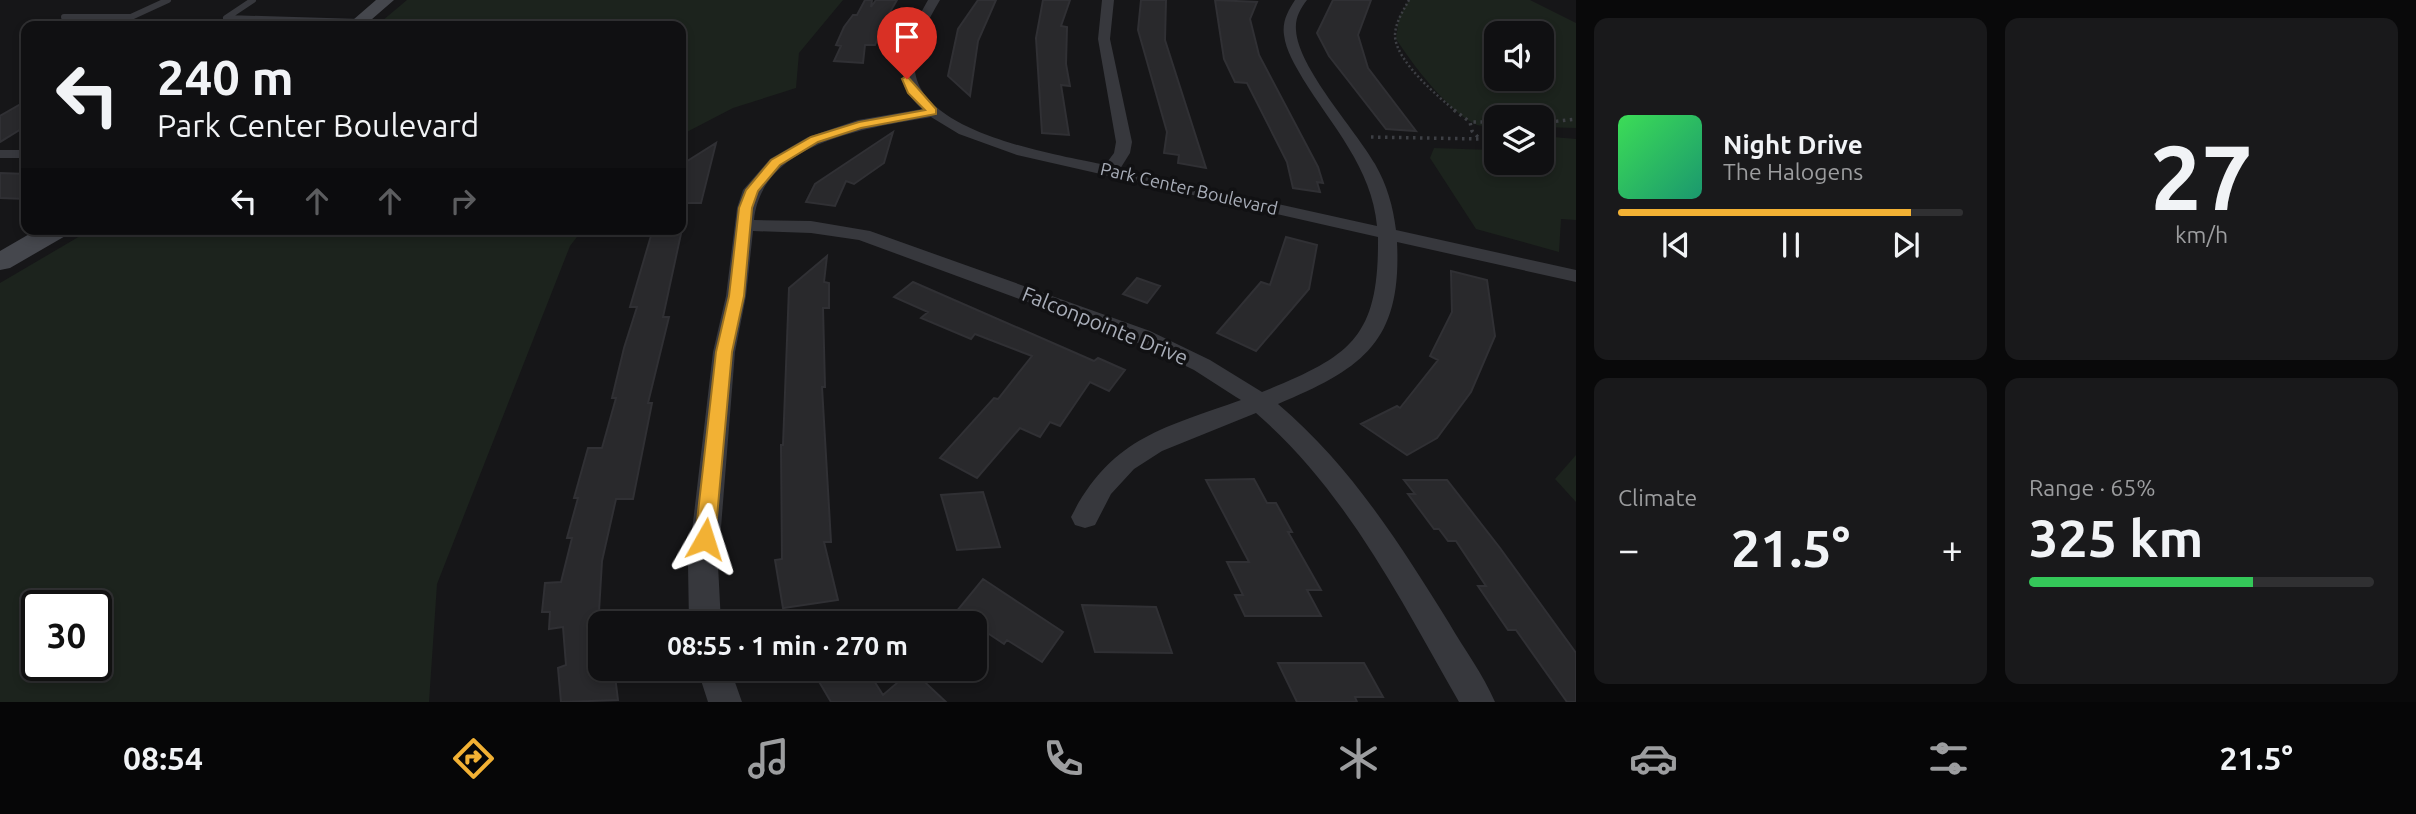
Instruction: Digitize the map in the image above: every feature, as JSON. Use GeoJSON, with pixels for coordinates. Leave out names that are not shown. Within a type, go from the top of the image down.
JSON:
{"type":"FeatureCollection","features":[{"type":"Feature","properties":{"kind":"street"},"geometry":{"type":"LineString","coordinates":[[361,21],[386,0]]}},
{"type":"Feature","properties":{"kind":"street","name":"Park Center Boulevard"},"geometry":{"type":"LineString","coordinates":[[934,0],[918,29],[906,70],[911,91],[956,127],[1004,146],[1576,276]]}},
{"type":"Feature","properties":{"kind":"street"},"geometry":{"type":"LineString","coordinates":[[1108,0],[1104,39],[1124,142],[1122,153],[1110,171]]}},
{"type":"Feature","properties":{"kind":"street"},"geometry":{"type":"LineString","coordinates":[[1085,517],[1099,488],[1125,462],[1158,443],[1325,373],[1359,348],[1380,319],[1386,233],[1381,193],[1295,51],[1289,27],[1294,9],[1301,0]]}},
{"type":"Feature","properties":{"kind":"street"},"geometry":{"type":"LineString","coordinates":[[705,611],[704,552],[724,352],[737,296],[744,225],[752,190],[776,163],[800,147],[859,125],[933,111]]}},
{"type":"Feature","properties":{"kind":"street","name":"Falconpointe Drive"},"geometry":{"type":"LineString","coordinates":[[744,225],[830,229],[885,241],[1142,336],[1212,371],[1259,401],[1292,430],[1355,503],[1478,702]]}},
{"type":"Feature","properties":{"kind":"street"},"geometry":{"type":"LineString","coordinates":[[0,262],[47,235]]}},
{"type":"Feature","properties":{"kind":"street"},"geometry":{"type":"LineString","coordinates":[[718,681],[725,702]]}},
{"type":"Feature","properties":{"kind":"lane"},"geometry":{"type":"LineString","coordinates":[[64,17],[115,18],[140,15],[168,0]]}},
{"type":"Feature","properties":{"kind":"lane"},"geometry":{"type":"LineString","coordinates":[[254,0],[226,16],[235,20],[266,21]]}},
{"type":"Feature","properties":{"kind":"lane"},"geometry":{"type":"LineString","coordinates":[[109,21],[115,18]]}},
{"type":"Feature","properties":{"kind":"lane"},"geometry":{"type":"LineString","coordinates":[[0,154],[21,154]]}},
{"type":"Feature","properties":{"kind":"path"},"geometry":{"type":"LineString","coordinates":[[1360,137],[1480,139],[1472,131],[1470,122],[1444,101],[1397,44],[1396,28],[1409,0]]}},
{"type":"Feature","properties":{"kind":"path"},"geometry":{"type":"LineString","coordinates":[[1554,122],[1576,119]]}},
{"type":"Feature","properties":{"kind":"path"},"geometry":{"type":"LineString","coordinates":[[1470,122],[1484,122]]}},
{"type":"Feature","properties":{"kind":"shaded area"},"geometry":{"type":"Polygon","coordinates":[[[407,0],[843,0],[799,53],[796,88],[733,108],[686,132],[686,21],[382,21],[407,0]]]}},
{"type":"Feature","properties":{"kind":"shaded area"},"geometry":{"type":"Polygon","coordinates":[[[1409,0],[1530,0],[1576,23],[1576,128],[1554,127],[1554,105],[1484,105],[1484,125],[1477,125],[1453,108],[1431,86],[1396,39],[1399,17],[1409,0]]]}},
{"type":"Feature","properties":{"kind":"shaded area"},"geometry":{"type":"Polygon","coordinates":[[[1554,137],[1576,139],[1576,220],[1561,219],[1559,252],[1476,229],[1430,158],[1434,148],[1484,150],[1484,175],[1554,175],[1554,137]]]}},
{"type":"Feature","properties":{"kind":"shaded area"},"geometry":{"type":"Polygon","coordinates":[[[82,235],[578,235],[570,246],[437,584],[429,702],[0,702],[0,283],[82,235]]]}},
{"type":"Feature","properties":{"kind":"shaded area"},"geometry":{"type":"Polygon","coordinates":[[[1576,455],[1576,502],[1555,479],[1576,455]]]}},
{"type":"Feature","properties":{"kind":"building"},"geometry":{"type":"Polygon","coordinates":[[[865,0],[872,0],[871,7],[876,0],[897,0],[875,45],[865,45],[863,63],[834,61],[841,46],[836,45],[844,27],[853,15],[857,15],[865,0]]]}},
{"type":"Feature","properties":{"kind":"building"},"geometry":{"type":"Polygon","coordinates":[[[978,0],[996,0],[978,41],[970,96],[948,76],[958,29],[978,0]]]}},
{"type":"Feature","properties":{"kind":"building"},"geometry":{"type":"Polygon","coordinates":[[[1043,0],[1070,0],[1061,26],[1067,27],[1066,64],[1070,86],[1061,85],[1069,135],[1042,133],[1036,38],[1043,0]]]}},
{"type":"Feature","properties":{"kind":"building"},"geometry":{"type":"Polygon","coordinates":[[[1141,0],[1166,0],[1165,40],[1206,168],[1178,163],[1179,155],[1164,153],[1167,132],[1138,30],[1141,0]]]}},
{"type":"Feature","properties":{"kind":"building"},"geometry":{"type":"Polygon","coordinates":[[[1215,0],[1257,2],[1250,19],[1259,55],[1318,167],[1323,183],[1317,182],[1320,192],[1293,188],[1287,162],[1247,83],[1235,82],[1224,59],[1215,0]]]}},
{"type":"Feature","properties":{"kind":"building"},"geometry":{"type":"Polygon","coordinates":[[[1333,0],[1371,0],[1358,35],[1368,68],[1416,131],[1386,129],[1329,56],[1317,33],[1333,0]]]}},
{"type":"Feature","properties":{"kind":"building"},"geometry":{"type":"Polygon","coordinates":[[[21,104],[21,129],[0,142],[0,116],[21,104]]]}},
{"type":"Feature","properties":{"kind":"building"},"geometry":{"type":"Polygon","coordinates":[[[893,132],[884,163],[854,184],[846,181],[835,206],[806,202],[815,184],[893,132]]]}},
{"type":"Feature","properties":{"kind":"building"},"geometry":{"type":"Polygon","coordinates":[[[716,143],[701,203],[686,203],[686,162],[716,143]]]}},
{"type":"Feature","properties":{"kind":"building"},"geometry":{"type":"Polygon","coordinates":[[[0,173],[21,174],[21,199],[0,198],[0,173]]]}},
{"type":"Feature","properties":{"kind":"building"},"geometry":{"type":"Polygon","coordinates":[[[651,235],[681,235],[663,317],[669,317],[648,403],[652,403],[633,499],[616,499],[602,561],[599,611],[588,611],[588,681],[616,681],[618,700],[561,702],[558,668],[566,665],[563,627],[549,629],[550,612],[542,612],[545,583],[561,582],[572,538],[567,538],[578,498],[574,498],[588,448],[602,448],[616,398],[612,398],[624,348],[637,307],[630,307],[651,235]]]}},
{"type":"Feature","properties":{"kind":"building"},"geometry":{"type":"Polygon","coordinates":[[[1286,237],[1317,245],[1309,289],[1256,351],[1217,333],[1261,282],[1270,285],[1286,237]]]}},
{"type":"Feature","properties":{"kind":"building"},"geometry":{"type":"Polygon","coordinates":[[[827,256],[824,282],[829,283],[829,308],[823,308],[825,387],[822,387],[831,542],[824,542],[838,600],[783,608],[775,560],[782,559],[781,445],[789,288],[827,256]]]}},
{"type":"Feature","properties":{"kind":"building"},"geometry":{"type":"Polygon","coordinates":[[[1451,271],[1487,280],[1495,336],[1471,392],[1437,438],[1407,455],[1361,424],[1397,406],[1400,408],[1438,360],[1430,356],[1452,312],[1451,271]]]}},
{"type":"Feature","properties":{"kind":"building"},"geometry":{"type":"Polygon","coordinates":[[[1137,278],[1160,286],[1147,303],[1123,294],[1137,278]]]}},
{"type":"Feature","properties":{"kind":"building"},"geometry":{"type":"Polygon","coordinates":[[[913,282],[1094,361],[1098,358],[1125,370],[1109,391],[1090,382],[1060,426],[1050,422],[1040,437],[1020,428],[977,478],[940,458],[994,398],[998,399],[1032,356],[975,334],[971,339],[921,318],[928,312],[894,297],[913,282]]]}},
{"type":"Feature","properties":{"kind":"building"},"geometry":{"type":"Polygon","coordinates":[[[1254,479],[1267,503],[1276,503],[1292,532],[1288,532],[1321,590],[1307,590],[1321,616],[1245,616],[1235,595],[1243,595],[1227,562],[1249,562],[1206,480],[1254,479]]]}},
{"type":"Feature","properties":{"kind":"building"},"geometry":{"type":"Polygon","coordinates":[[[1404,480],[1447,480],[1500,548],[1576,653],[1576,702],[1567,702],[1516,630],[1508,630],[1478,586],[1486,586],[1456,541],[1448,541],[1439,529],[1434,529],[1408,494],[1415,494],[1404,480]]]}},
{"type":"Feature","properties":{"kind":"building"},"geometry":{"type":"Polygon","coordinates":[[[983,492],[1000,547],[957,550],[941,495],[983,492]]]}},
{"type":"Feature","properties":{"kind":"building"},"geometry":{"type":"Polygon","coordinates":[[[983,579],[1063,632],[1042,662],[1007,640],[1004,644],[987,633],[987,611],[957,611],[983,579]]]}},
{"type":"Feature","properties":{"kind":"building"},"geometry":{"type":"Polygon","coordinates":[[[1082,605],[1156,607],[1172,653],[1095,652],[1082,605]]]}},
{"type":"Feature","properties":{"kind":"building"},"geometry":{"type":"Polygon","coordinates":[[[1278,663],[1364,663],[1383,697],[1355,697],[1357,702],[1297,702],[1278,663]]]}},
{"type":"Feature","properties":{"kind":"building"},"geometry":{"type":"Polygon","coordinates":[[[819,681],[874,681],[883,695],[899,681],[924,681],[946,702],[831,702],[819,681]]]}},
{"type":"Feature","properties":{"kind":"route"},"geometry":{"type":"LineString","coordinates":[[705,539],[724,352],[737,296],[746,208],[752,190],[776,163],[814,140],[859,125],[933,111],[911,91],[907,79]]}}]}
